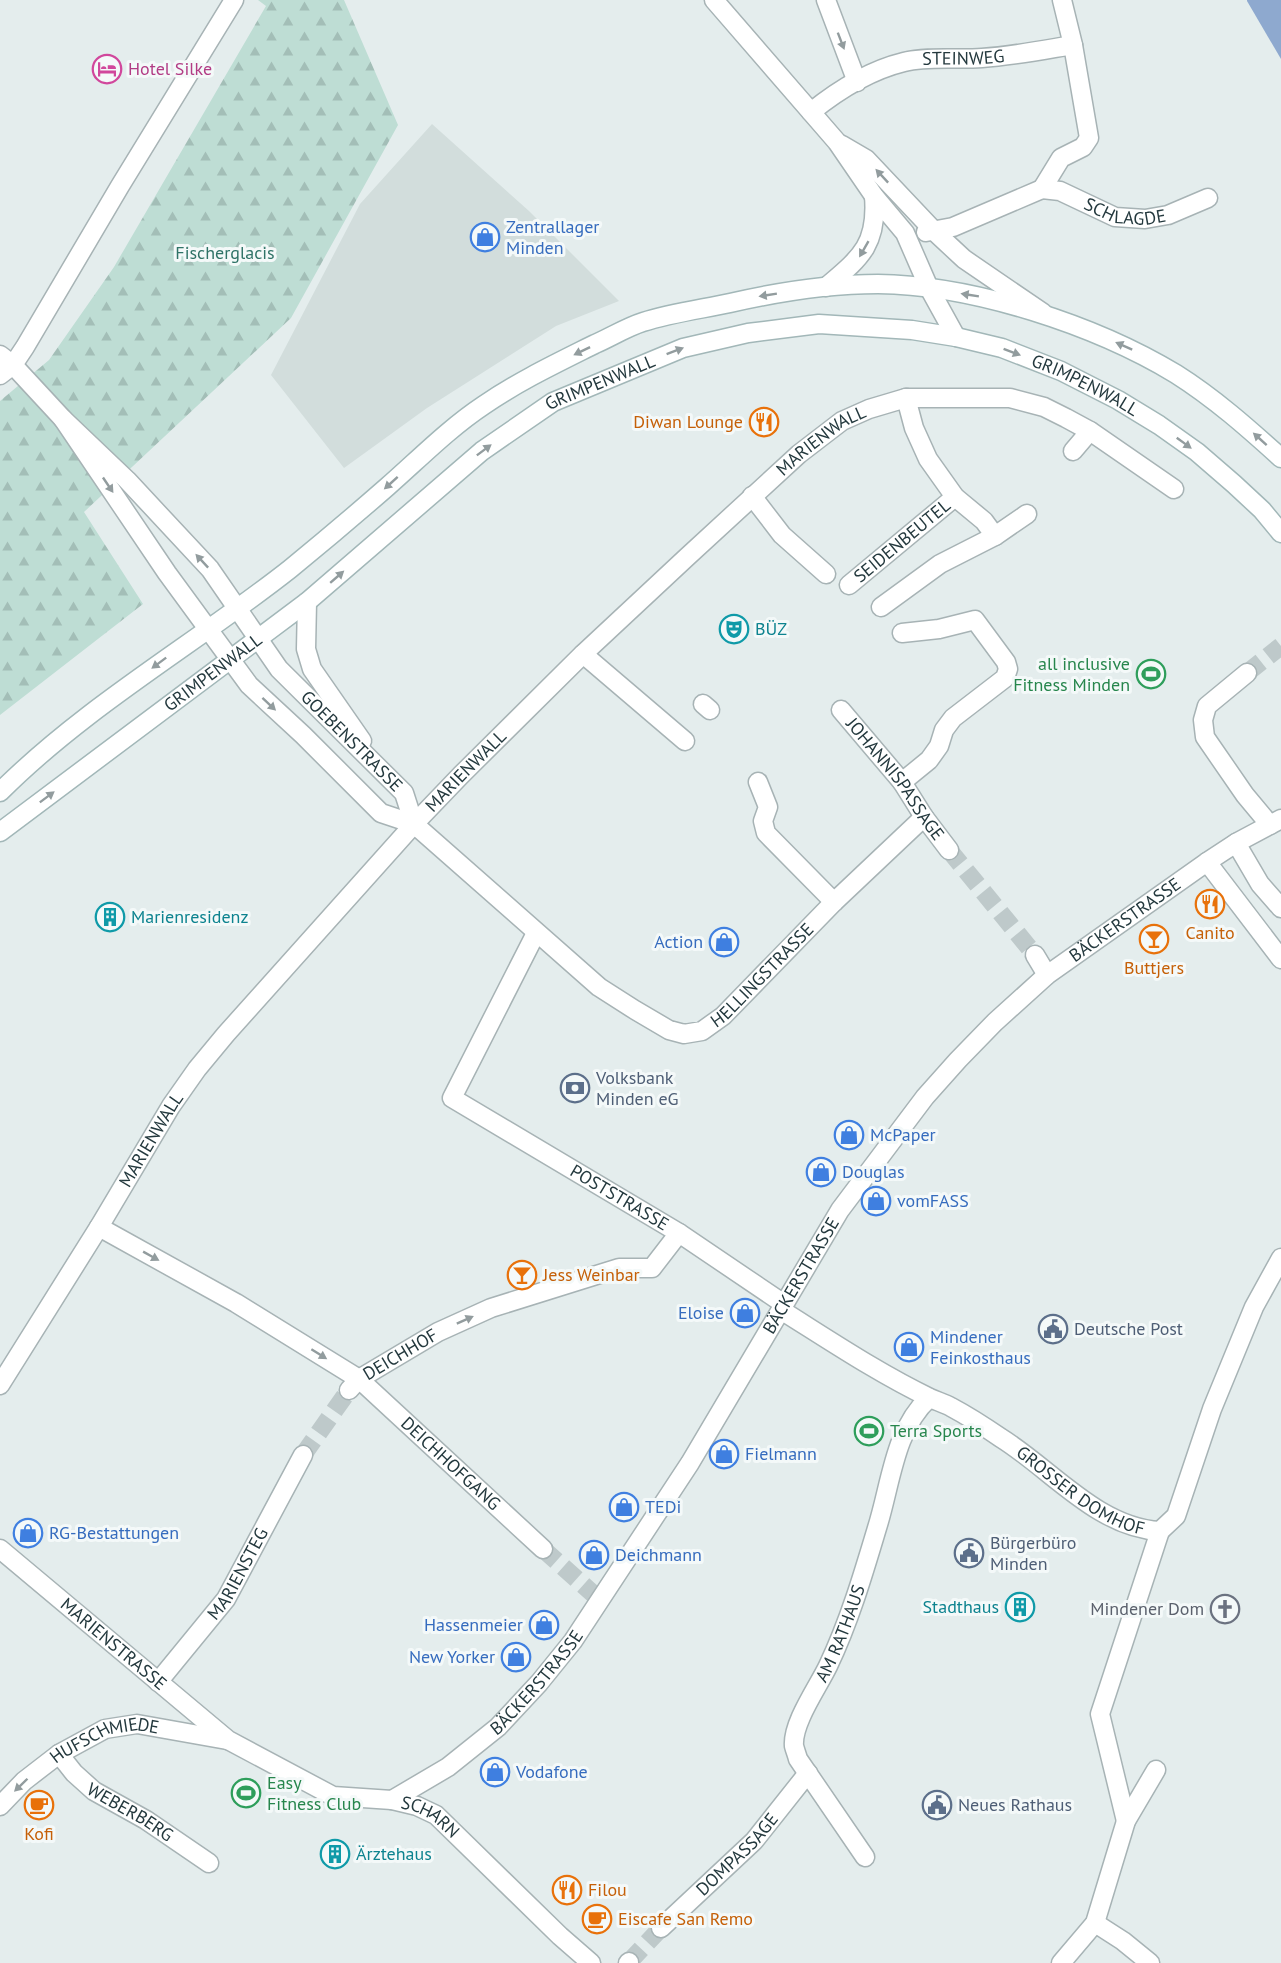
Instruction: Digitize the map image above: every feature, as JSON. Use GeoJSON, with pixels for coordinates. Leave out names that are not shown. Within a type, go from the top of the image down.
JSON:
{"type":"FeatureCollection","features":[{"type":"Feature","properties":{"kind":"street"},"geometry":{"type":"LineString","coordinates":[[4,365],[234,0]]}},
{"type":"Feature","properties":{"kind":"street"},"geometry":{"type":"LineString","coordinates":[[714,0],[837,142],[874,196],[905,234],[929,288],[956,337]]}},
{"type":"Feature","properties":{"kind":"street"},"geometry":{"type":"LineString","coordinates":[[826,0],[857,82]]}},
{"type":"Feature","properties":{"kind":"street"},"geometry":{"type":"LineString","coordinates":[[905,234],[935,232],[953,227],[1042,189],[1061,158],[1083,147],[1089,138],[1073,45],[1062,0]]}},
{"type":"Feature","properties":{"kind":"street","name":"STEINWEG"},"geometry":{"type":"LineString","coordinates":[[811,112],[830,97],[857,82],[904,62],[983,58],[1073,45]]}},
{"type":"Feature","properties":{"kind":"street"},"geometry":{"type":"LineString","coordinates":[[837,142],[866,159],[935,232],[964,259],[1047,315]]}},
{"type":"Feature","properties":{"kind":"street","name":"SCHLAGDE"},"geometry":{"type":"LineString","coordinates":[[1042,189],[1060,191],[1115,217],[1145,219],[1168,215],[1208,198]]}},
{"type":"Feature","properties":{"kind":"street"},"geometry":{"type":"LineString","coordinates":[[825,287],[854,263],[866,248],[876,215],[874,196]]}},
{"type":"Feature","properties":{"kind":"street","name":"GRIMPENWALL"},"geometry":{"type":"LineString","coordinates":[[0,792],[45,751],[160,662],[237,608],[305,556],[456,426],[483,406],[541,370],[642,322],[760,296],[825,287],[879,284],[929,288],[990,298],[1047,315],[1091,332],[1144,357],[1183,379],[1239,420],[1281,458]]}},
{"type":"Feature","properties":{"kind":"street","name":"GRIMPENWALL"},"geometry":{"type":"LineString","coordinates":[[0,832],[307,602],[482,451],[554,402],[683,348],[748,333],[819,324],[900,328],[956,337],[1002,348],[1061,371],[1118,400],[1159,425],[1197,452],[1262,510],[1281,533]]}},
{"type":"Feature","properties":{"kind":"street","name":"GOEBENSTRASSE"},"geometry":{"type":"LineString","coordinates":[[4,365],[127,480],[210,569],[279,669],[404,793],[414,824]]}},
{"type":"Feature","properties":{"kind":"street","name":"MARIENWALL"},"geometry":{"type":"LineString","coordinates":[[0,1385],[99,1227],[146,1145],[197,1069],[226,1034],[414,824],[461,775],[583,654],[752,496],[799,454],[842,421],[869,408],[906,398],[1010,398],[1044,407],[1090,431],[1174,489]]}},
{"type":"Feature","properties":{"kind":"street","name":"SEIDENBEUTEL"},"geometry":{"type":"LineString","coordinates":[[906,398],[915,429],[928,459],[955,497],[984,521],[995,536]]}},
{"type":"Feature","properties":{"kind":"street","name":"GOEBENSTRASSE"},"geometry":{"type":"LineString","coordinates":[[63,419],[167,573],[249,685],[381,813],[414,824]]}},
{"type":"Feature","properties":{"kind":"street"},"geometry":{"type":"LineString","coordinates":[[1073,451],[1090,431]]}},
{"type":"Feature","properties":{"kind":"street"},"geometry":{"type":"LineString","coordinates":[[752,496],[782,535],[826,574]]}},
{"type":"Feature","properties":{"kind":"street","name":"SEIDENBEUTEL"},"geometry":{"type":"LineString","coordinates":[[849,585],[955,497]]}},
{"type":"Feature","properties":{"kind":"street"},"geometry":{"type":"LineString","coordinates":[[881,607],[940,564],[995,536],[1027,514]]}},
{"type":"Feature","properties":{"kind":"street"},"geometry":{"type":"LineString","coordinates":[[307,602],[306,649],[312,669],[386,775]]}},
{"type":"Feature","properties":{"kind":"street"},"geometry":{"type":"LineString","coordinates":[[902,782],[929,760],[939,746],[944,730],[953,718],[1005,678],[1008,669],[1006,662],[975,620],[939,629],[903,633]]}},
{"type":"Feature","properties":{"kind":"street"},"geometry":{"type":"LineString","coordinates":[[583,654],[685,741]]}},
{"type":"Feature","properties":{"kind":"street"},"geometry":{"type":"LineString","coordinates":[[1247,673],[1208,706],[1203,720],[1205,737],[1245,795],[1276,822]]}},
{"type":"Feature","properties":{"kind":"street","name":"JOHANNISPASSAGE"},"geometry":{"type":"LineString","coordinates":[[841,710],[902,782],[924,817],[949,850]]}},
{"type":"Feature","properties":{"kind":"street"},"geometry":{"type":"LineString","coordinates":[[758,782],[768,807],[763,821],[766,833],[834,902]]}},
{"type":"Feature","properties":{"kind":"street","name":"HELLINGSTRASSE"},"geometry":{"type":"LineString","coordinates":[[414,824],[599,987],[669,1030],[684,1035],[702,1031],[723,1016],[834,902],[924,817]]}},
{"type":"Feature","properties":{"kind":"street","name":"BÄCKERSTRASSE"},"geometry":{"type":"LineString","coordinates":[[392,1800],[421,1784],[474,1748],[498,1727],[573,1641],[690,1463],[840,1210],[925,1097],[995,1022],[1047,975],[1207,862],[1236,843],[1276,822]]}},
{"type":"Feature","properties":{"kind":"street"},"geometry":{"type":"LineString","coordinates":[[1236,843],[1260,884],[1281,909]]}},
{"type":"Feature","properties":{"kind":"street"},"geometry":{"type":"LineString","coordinates":[[1207,862],[1281,959]]}},
{"type":"Feature","properties":{"kind":"street","name":"POSTSTRASSE"},"geometry":{"type":"LineString","coordinates":[[536,933],[452,1098],[679,1233],[782,1307]]}},
{"type":"Feature","properties":{"kind":"street"},"geometry":{"type":"LineString","coordinates":[[1035,955],[1047,975]]}},
{"type":"Feature","properties":{"kind":"street","name":"DEICHHOF"},"geometry":{"type":"LineString","coordinates":[[99,1227],[236,1302],[354,1384],[438,1332],[491,1308],[619,1268],[652,1268],[679,1233]]}},
{"type":"Feature","properties":{"kind":"street","name":"GROSSER DOMHOF"},"geometry":{"type":"LineString","coordinates":[[782,1307],[897,1380],[949,1406],[1003,1439],[1104,1513],[1124,1524],[1143,1530],[1160,1531],[1176,1515],[1212,1410],[1260,1295],[1281,1258]]}},
{"type":"Feature","properties":{"kind":"street","name":"DEICHHOFGANG"},"geometry":{"type":"LineString","coordinates":[[354,1384],[543,1549]]}},
{"type":"Feature","properties":{"kind":"street","name":"AM RATHAUS"},"geometry":{"type":"LineString","coordinates":[[865,1857],[798,1759],[794,1744],[799,1723],[825,1673],[851,1612],[903,1432],[918,1408],[929,1398]]}},
{"type":"Feature","properties":{"kind":"street","name":"MARIENSTEG"},"geometry":{"type":"LineString","coordinates":[[158,1682],[226,1599],[303,1455]]}},
{"type":"Feature","properties":{"kind":"street"},"geometry":{"type":"LineString","coordinates":[[1126,1821],[1100,1714],[1160,1531]]}},
{"type":"Feature","properties":{"kind":"street","name":"MARIENSTRASSE"},"geometry":{"type":"LineString","coordinates":[[0,1549],[228,1740]]}},
{"type":"Feature","properties":{"kind":"street","name":"HUFSCHMIEDE"},"geometry":{"type":"LineString","coordinates":[[0,1806],[24,1781],[59,1754],[105,1729],[137,1724],[228,1740]]}},
{"type":"Feature","properties":{"kind":"street","name":"SCHARN"},"geometry":{"type":"LineString","coordinates":[[228,1740],[333,1796],[392,1800],[417,1806],[436,1815],[560,1936],[591,1963]]}},
{"type":"Feature","properties":{"kind":"street","name":"WEBERBERG"},"geometry":{"type":"LineString","coordinates":[[59,1754],[74,1773],[94,1791],[146,1820],[208,1863]]}},
{"type":"Feature","properties":{"kind":"street"},"geometry":{"type":"LineString","coordinates":[[1061,1963],[1095,1923],[1126,1821],[1156,1770]]}},
{"type":"Feature","properties":{"kind":"street","name":"DOMPASSAGE"},"geometry":{"type":"LineString","coordinates":[[661,1928],[754,1841],[808,1773]]}},
{"type":"Feature","properties":{"kind":"street"},"geometry":{"type":"LineString","coordinates":[[1095,1923],[1123,1941],[1150,1963]]}},
{"type":"Feature","properties":{"kind":"shaded area"},"geometry":{"type":"Polygon","coordinates":[[[432,124],[529,211],[619,301],[556,326],[427,408],[344,468],[271,375],[360,204],[432,124]]]}},
{"type":"Feature","properties":{"kind":"green space","name":"Fischerglacis"},"geometry":{"type":"Polygon","coordinates":[[[258,0],[344,0],[398,125],[291,318],[84,512],[143,604],[0,715],[0,401],[49,360],[114,267],[266,6],[258,0]]]}},
{"type":"Feature","properties":{"kind":"water"},"geometry":{"type":"Polygon","coordinates":[[[1281,0],[1281,59],[1247,1],[1281,0]]]}},
{"type":"Feature","properties":{"kind":"tunnel"},"geometry":{"type":"LineString","coordinates":[[1247,673],[1281,646]]}},
{"type":"Feature","properties":{"kind":"tunnel"},"geometry":{"type":"LineString","coordinates":[[949,850],[1035,955]]}},
{"type":"Feature","properties":{"kind":"tunnel"},"geometry":{"type":"LineString","coordinates":[[303,1455],[349,1390]]}},
{"type":"Feature","properties":{"kind":"tunnel"},"geometry":{"type":"LineString","coordinates":[[543,1549],[600,1600]]}},
{"type":"Feature","properties":{"kind":"tunnel"},"geometry":{"type":"LineString","coordinates":[[629,1962],[661,1928]]}},
{"type":"Feature","properties":{"kind":"place","name":"Hotel Silke"},"geometry":{"type":"Point","coordinates":[107,69]}},
{"type":"Feature","properties":{"kind":"place","name":"Zentrallager Minden"},"geometry":{"type":"Point","coordinates":[485,237]}},
{"type":"Feature","properties":{"kind":"place","name":"Diwan Lounge"},"geometry":{"type":"Point","coordinates":[764,422]}},
{"type":"Feature","properties":{"kind":"place","name":"BÜZ"},"geometry":{"type":"Point","coordinates":[734,629]}},
{"type":"Feature","properties":{"kind":"place","name":"all inclusive Fitness Minden"},"geometry":{"type":"Point","coordinates":[1151,674]}},
{"type":"Feature","properties":{"kind":"place","name":"Canito"},"geometry":{"type":"Point","coordinates":[1210,904]}},
{"type":"Feature","properties":{"kind":"place","name":"Marienresidenz"},"geometry":{"type":"Point","coordinates":[110,917]}},
{"type":"Feature","properties":{"kind":"place","name":"Buttjers"},"geometry":{"type":"Point","coordinates":[1154,939]}},
{"type":"Feature","properties":{"kind":"place","name":"Action"},"geometry":{"type":"Point","coordinates":[724,942]}},
{"type":"Feature","properties":{"kind":"place","name":"Volksbank Minden eG"},"geometry":{"type":"Point","coordinates":[575,1088]}},
{"type":"Feature","properties":{"kind":"place","name":"McPaper"},"geometry":{"type":"Point","coordinates":[849,1135]}},
{"type":"Feature","properties":{"kind":"place","name":"Douglas"},"geometry":{"type":"Point","coordinates":[821,1172]}},
{"type":"Feature","properties":{"kind":"place","name":"vomFASS"},"geometry":{"type":"Point","coordinates":[876,1201]}},
{"type":"Feature","properties":{"kind":"place","name":"Jess Weinbar"},"geometry":{"type":"Point","coordinates":[522,1275]}},
{"type":"Feature","properties":{"kind":"place","name":"Eloise"},"geometry":{"type":"Point","coordinates":[745,1313]}},
{"type":"Feature","properties":{"kind":"place","name":"Deutsche Post"},"geometry":{"type":"Point","coordinates":[1053,1329]}},
{"type":"Feature","properties":{"kind":"place","name":"Mindener Feinkosthaus"},"geometry":{"type":"Point","coordinates":[909,1347]}},
{"type":"Feature","properties":{"kind":"place","name":"Terra Sports"},"geometry":{"type":"Point","coordinates":[869,1431]}},
{"type":"Feature","properties":{"kind":"place","name":"Fielmann"},"geometry":{"type":"Point","coordinates":[724,1454]}},
{"type":"Feature","properties":{"kind":"place","name":"TEDi"},"geometry":{"type":"Point","coordinates":[624,1507]}},
{"type":"Feature","properties":{"kind":"place","name":"RG-Bestattungen"},"geometry":{"type":"Point","coordinates":[28,1533]}},
{"type":"Feature","properties":{"kind":"place","name":"Bürgerbüro Minden"},"geometry":{"type":"Point","coordinates":[969,1553]}},
{"type":"Feature","properties":{"kind":"place","name":"Deichmann"},"geometry":{"type":"Point","coordinates":[594,1555]}},
{"type":"Feature","properties":{"kind":"place","name":"Stadthaus"},"geometry":{"type":"Point","coordinates":[1020,1607]}},
{"type":"Feature","properties":{"kind":"place","name":"Mindener Dom"},"geometry":{"type":"Point","coordinates":[1225,1609]}},
{"type":"Feature","properties":{"kind":"place","name":"Hassenmeier"},"geometry":{"type":"Point","coordinates":[544,1625]}},
{"type":"Feature","properties":{"kind":"place","name":"New Yorker"},"geometry":{"type":"Point","coordinates":[516,1657]}},
{"type":"Feature","properties":{"kind":"place","name":"Vodafone"},"geometry":{"type":"Point","coordinates":[495,1772]}},
{"type":"Feature","properties":{"kind":"place","name":"Easy Fitness Club"},"geometry":{"type":"Point","coordinates":[246,1793]}},
{"type":"Feature","properties":{"kind":"place","name":"Kofi"},"geometry":{"type":"Point","coordinates":[39,1805]}},
{"type":"Feature","properties":{"kind":"place","name":"Neues Rathaus"},"geometry":{"type":"Point","coordinates":[937,1805]}},
{"type":"Feature","properties":{"kind":"place","name":"Ärztehaus"},"geometry":{"type":"Point","coordinates":[335,1854]}},
{"type":"Feature","properties":{"kind":"place","name":"Filou"},"geometry":{"type":"Point","coordinates":[567,1890]}},
{"type":"Feature","properties":{"kind":"place","name":"Eiscafe San Remo"},"geometry":{"type":"Point","coordinates":[597,1919]}}]}
